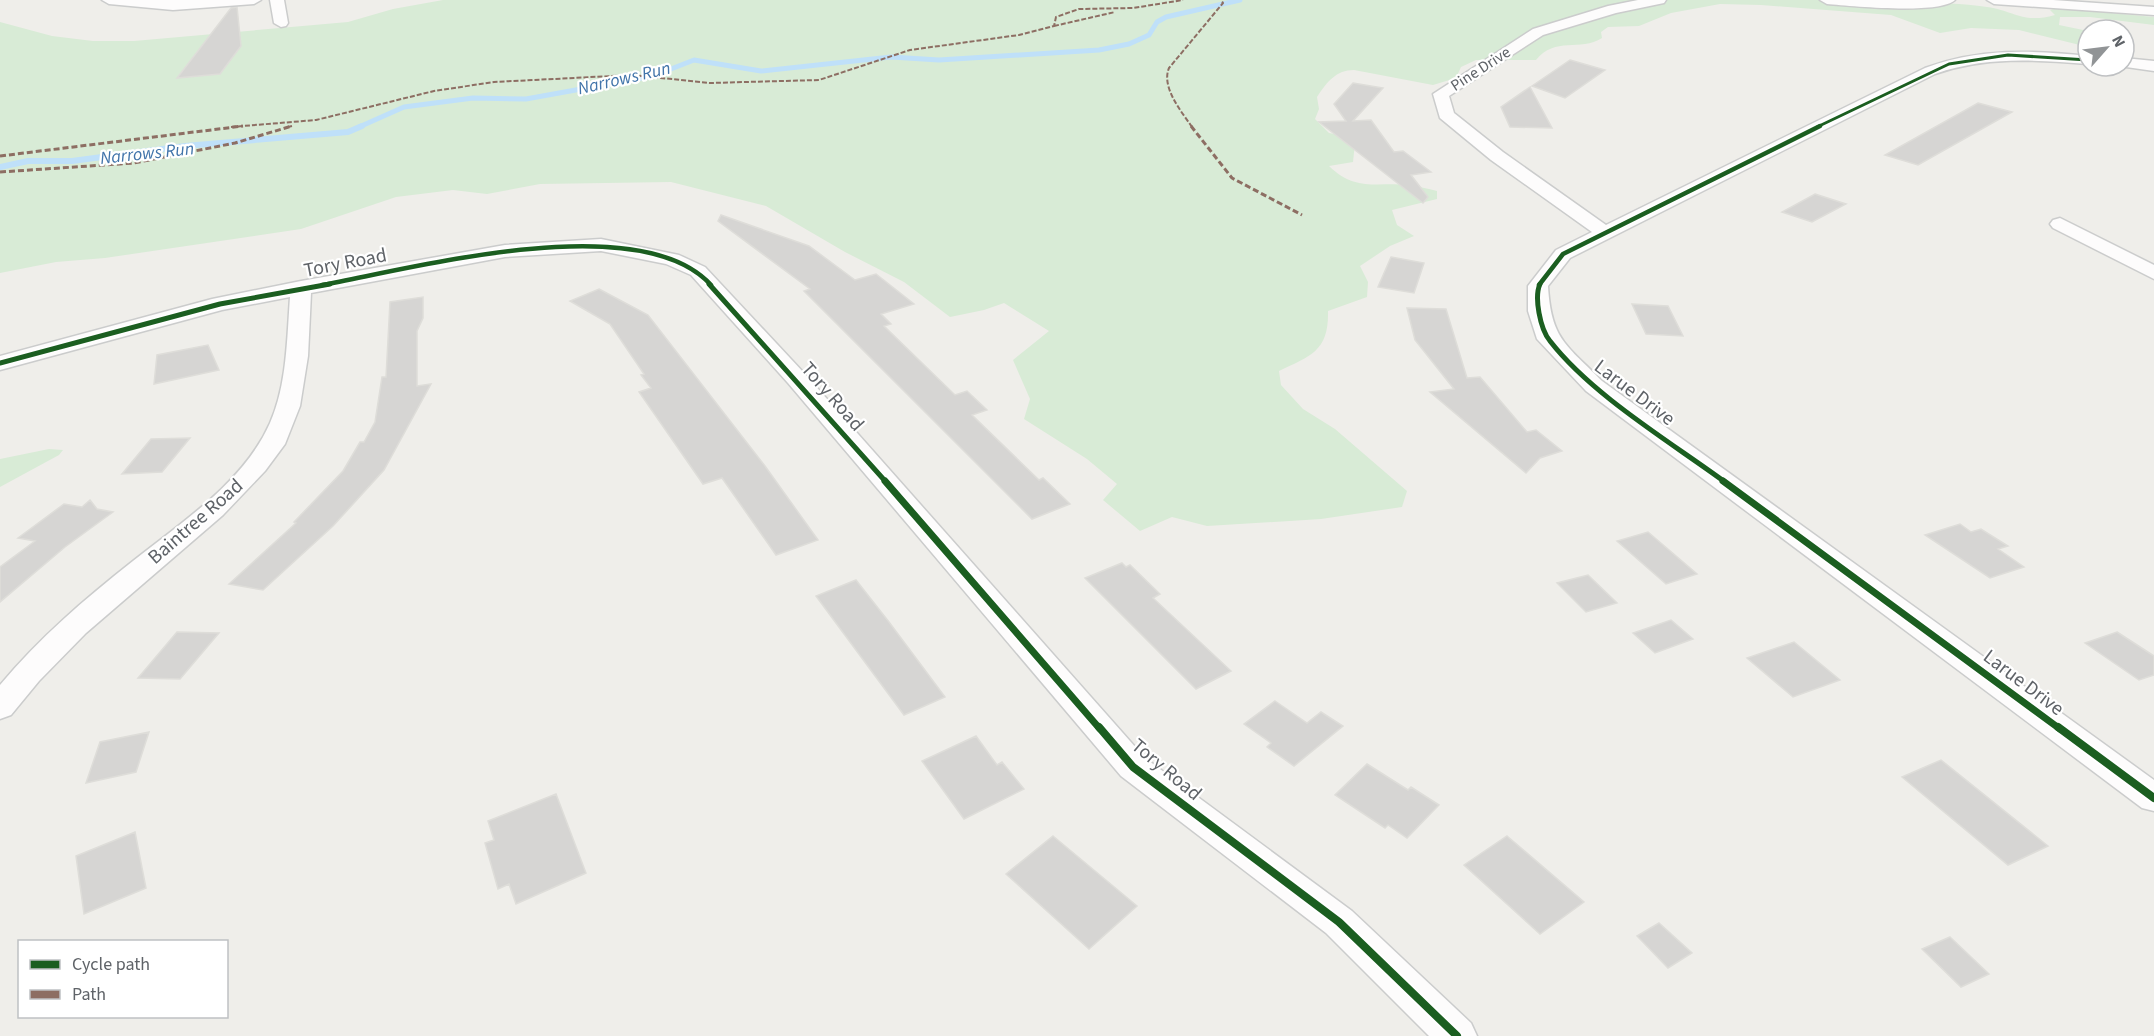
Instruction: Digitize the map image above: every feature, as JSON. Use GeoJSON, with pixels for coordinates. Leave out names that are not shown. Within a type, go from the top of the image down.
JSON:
{"type":"FeatureCollection","features":[{"type":"Feature","properties":{"kind":"street"},"geometry":{"type":"LineString","coordinates":[[109,0],[173,6],[254,0]]}},
{"type":"Feature","properties":{"kind":"street"},"geometry":{"type":"LineString","coordinates":[[277,0],[281,23]]}},
{"type":"Feature","properties":{"kind":"street","name":"Pine Drive"},"geometry":{"type":"LineString","coordinates":[[1604,232],[1497,156],[1446,115],[1442,94],[1538,32],[1613,9],[1659,0]]}},
{"type":"Feature","properties":{"kind":"street"},"geometry":{"type":"LineString","coordinates":[[1827,0],[1908,5],[1948,0]]}},
{"type":"Feature","properties":{"kind":"street"},"geometry":{"type":"LineString","coordinates":[[1994,0],[2154,11]]}},
{"type":"Feature","properties":{"kind":"street","name":"Larue Drive"},"geometry":{"type":"LineString","coordinates":[[2076,59],[2007,54],[1955,61],[1895,88],[1563,254],[1538,286],[1539,311],[1548,339],[1594,386],[2154,798]]}},
{"type":"Feature","properties":{"kind":"street"},"geometry":{"type":"LineString","coordinates":[[2136,64],[2154,66]]}},
{"type":"Feature","properties":{"kind":"street"},"geometry":{"type":"LineString","coordinates":[[2060,224],[2154,273]]}},
{"type":"Feature","properties":{"kind":"street","name":"Tory Road"},"geometry":{"type":"LineString","coordinates":[[0,363],[220,303],[505,251],[601,245],[672,259],[698,271],[796,378],[1133,767],[1339,922],[1457,1036]]}},
{"type":"Feature","properties":{"kind":"street","name":"Baintree Road"},"geometry":{"type":"LineString","coordinates":[[0,707],[42,658],[74,626],[206,514],[267,451],[277,436],[288,405],[302,287]]}},
{"type":"Feature","properties":{"kind":"green space"},"geometry":{"type":"Polygon","coordinates":[[[443,0],[1912,0],[1987,7],[2035,18],[2055,15],[2050,10],[2057,8],[2154,17],[2154,25],[2136,23],[2136,18],[2060,17],[2059,25],[2076,29],[2076,44],[2019,30],[1971,28],[1940,33],[1891,15],[1720,4],[1671,13],[1639,26],[1608,27],[1601,32],[1602,38],[1594,42],[1551,48],[1536,60],[1476,60],[1461,67],[1456,78],[1433,85],[1354,70],[1342,72],[1328,82],[1317,97],[1319,109],[1315,119],[1329,133],[1345,136],[1355,143],[1353,162],[1329,166],[1348,180],[1357,183],[1409,185],[1437,191],[1437,199],[1392,210],[1397,225],[1414,236],[1390,246],[1360,266],[1368,282],[1367,297],[1328,311],[1325,335],[1321,344],[1309,356],[1279,371],[1281,385],[1303,409],[1335,429],[1407,491],[1402,507],[1321,519],[1207,526],[1172,517],[1140,531],[1103,500],[1117,484],[1087,459],[1024,419],[1030,399],[1013,360],[1049,331],[1004,303],[950,317],[904,282],[845,252],[766,206],[671,182],[540,184],[487,194],[453,190],[396,197],[301,229],[105,258],[56,262],[0,273],[0,22],[52,36],[93,41],[134,41],[348,22],[393,9],[443,0]]]}},
{"type":"Feature","properties":{"kind":"green space"},"geometry":{"type":"Polygon","coordinates":[[[49,449],[63,450],[59,455],[0,487],[0,459],[49,449]]]}},
{"type":"Feature","properties":{"kind":"building"},"geometry":{"type":"Polygon","coordinates":[[[237,7],[241,46],[220,74],[177,78],[231,8],[237,7]]]}},
{"type":"Feature","properties":{"kind":"building"},"geometry":{"type":"Polygon","coordinates":[[[1570,60],[1605,70],[1565,98],[1532,86],[1570,60]]]}},
{"type":"Feature","properties":{"kind":"building"},"geometry":{"type":"Polygon","coordinates":[[[1353,83],[1383,88],[1353,121],[1371,120],[1394,152],[1403,151],[1431,172],[1411,175],[1428,197],[1423,203],[1319,122],[1346,121],[1334,104],[1353,83]]]}},
{"type":"Feature","properties":{"kind":"building"},"geometry":{"type":"Polygon","coordinates":[[[1530,87],[1552,128],[1510,127],[1501,107],[1530,87]]]}},
{"type":"Feature","properties":{"kind":"building"},"geometry":{"type":"Polygon","coordinates":[[[1978,103],[2012,112],[1918,165],[1885,155],[1978,103]]]}},
{"type":"Feature","properties":{"kind":"building"},"geometry":{"type":"Polygon","coordinates":[[[1815,194],[1846,204],[1812,222],[1782,212],[1815,194]]]}},
{"type":"Feature","properties":{"kind":"building"},"geometry":{"type":"Polygon","coordinates":[[[721,215],[809,246],[855,280],[876,274],[914,304],[881,314],[891,324],[884,326],[955,395],[967,391],[987,410],[972,415],[1039,480],[1043,478],[1070,504],[1032,519],[804,291],[810,289],[718,221],[721,215]]]}},
{"type":"Feature","properties":{"kind":"building"},"geometry":{"type":"Polygon","coordinates":[[[1391,257],[1424,263],[1414,293],[1378,287],[1391,257]]]}},
{"type":"Feature","properties":{"kind":"building"},"geometry":{"type":"Polygon","coordinates":[[[599,289],[648,315],[765,466],[818,540],[776,555],[722,478],[703,484],[639,392],[651,388],[610,324],[570,301],[599,289]]]}},
{"type":"Feature","properties":{"kind":"building"},"geometry":{"type":"Polygon","coordinates":[[[423,297],[423,318],[417,331],[417,386],[431,384],[384,470],[333,526],[263,590],[229,584],[296,523],[294,522],[343,471],[360,442],[364,442],[375,422],[382,377],[386,377],[390,302],[423,297]]]}},
{"type":"Feature","properties":{"kind":"building"},"geometry":{"type":"Polygon","coordinates":[[[1632,304],[1668,306],[1683,336],[1646,334],[1632,304]]]}},
{"type":"Feature","properties":{"kind":"building"},"geometry":{"type":"Polygon","coordinates":[[[1407,308],[1446,309],[1467,378],[1480,377],[1527,432],[1536,430],[1562,451],[1540,458],[1526,473],[1430,392],[1454,389],[1415,340],[1407,308]]]}},
{"type":"Feature","properties":{"kind":"building"},"geometry":{"type":"Polygon","coordinates":[[[208,345],[219,370],[154,384],[157,355],[208,345]]]}},
{"type":"Feature","properties":{"kind":"building"},"geometry":{"type":"Polygon","coordinates":[[[190,438],[162,472],[122,474],[151,439],[190,438]]]}},
{"type":"Feature","properties":{"kind":"building"},"geometry":{"type":"Polygon","coordinates":[[[90,500],[97,509],[113,512],[65,547],[0,602],[0,567],[35,541],[18,538],[64,504],[82,507],[90,500]]]}},
{"type":"Feature","properties":{"kind":"building"},"geometry":{"type":"Polygon","coordinates":[[[1960,524],[1971,532],[1981,529],[2008,546],[1998,549],[2024,567],[1990,578],[1925,535],[1960,524]]]}},
{"type":"Feature","properties":{"kind":"building"},"geometry":{"type":"Polygon","coordinates":[[[1648,532],[1697,574],[1666,584],[1617,541],[1648,532]]]}},
{"type":"Feature","properties":{"kind":"building"},"geometry":{"type":"Polygon","coordinates":[[[1122,563],[1126,567],[1130,565],[1160,594],[1153,598],[1231,671],[1196,689],[1085,578],[1122,563]]]}},
{"type":"Feature","properties":{"kind":"building"},"geometry":{"type":"Polygon","coordinates":[[[1588,575],[1617,603],[1586,612],[1557,583],[1588,575]]]}},
{"type":"Feature","properties":{"kind":"building"},"geometry":{"type":"Polygon","coordinates":[[[856,580],[945,697],[904,715],[816,596],[856,580]]]}},
{"type":"Feature","properties":{"kind":"building"},"geometry":{"type":"Polygon","coordinates":[[[1671,620],[1693,639],[1655,653],[1633,633],[1671,620]]]}},
{"type":"Feature","properties":{"kind":"building"},"geometry":{"type":"Polygon","coordinates":[[[177,632],[219,633],[180,679],[138,678],[177,632]]]}},
{"type":"Feature","properties":{"kind":"building"},"geometry":{"type":"Polygon","coordinates":[[[2117,632],[2154,656],[2154,675],[2139,680],[2085,643],[2117,632]]]}},
{"type":"Feature","properties":{"kind":"building"},"geometry":{"type":"Polygon","coordinates":[[[1794,642],[1840,680],[1793,697],[1747,658],[1794,642]]]}},
{"type":"Feature","properties":{"kind":"building"},"geometry":{"type":"Polygon","coordinates":[[[1275,701],[1307,723],[1321,712],[1343,726],[1294,766],[1267,747],[1271,743],[1244,724],[1275,701]]]}},
{"type":"Feature","properties":{"kind":"building"},"geometry":{"type":"Polygon","coordinates":[[[149,732],[136,772],[86,783],[100,742],[149,732]]]}},
{"type":"Feature","properties":{"kind":"building"},"geometry":{"type":"Polygon","coordinates":[[[976,736],[997,765],[1002,762],[1024,789],[964,819],[922,761],[976,736]]]}},
{"type":"Feature","properties":{"kind":"building"},"geometry":{"type":"Polygon","coordinates":[[[1941,760],[2048,846],[2008,865],[1902,777],[1941,760]]]}},
{"type":"Feature","properties":{"kind":"building"},"geometry":{"type":"Polygon","coordinates":[[[1367,764],[1408,790],[1411,787],[1439,805],[1407,838],[1388,825],[1385,828],[1335,795],[1367,764]]]}},
{"type":"Feature","properties":{"kind":"building"},"geometry":{"type":"Polygon","coordinates":[[[556,794],[586,873],[516,904],[509,884],[498,889],[485,843],[494,840],[488,821],[556,794]]]}},
{"type":"Feature","properties":{"kind":"building"},"geometry":{"type":"Polygon","coordinates":[[[135,832],[146,888],[84,914],[76,856],[135,832]]]}},
{"type":"Feature","properties":{"kind":"building"},"geometry":{"type":"Polygon","coordinates":[[[1053,836],[1137,906],[1089,949],[1006,874],[1053,836]]]}},
{"type":"Feature","properties":{"kind":"building"},"geometry":{"type":"Polygon","coordinates":[[[1507,836],[1584,902],[1540,934],[1464,865],[1507,836]]]}},
{"type":"Feature","properties":{"kind":"building"},"geometry":{"type":"Polygon","coordinates":[[[1659,923],[1692,953],[1668,968],[1637,936],[1659,923]]]}},
{"type":"Feature","properties":{"kind":"building"},"geometry":{"type":"Polygon","coordinates":[[[1950,937],[1989,974],[1961,987],[1922,949],[1950,937]]]}},
{"type":"Feature","properties":{"kind":"waterway","name":"Narrows Run"},"geometry":{"type":"LineString","coordinates":[[359,127],[404,107],[473,98],[526,99],[653,76],[694,60],[761,71],[891,57],[939,60],[1099,50],[1129,44],[1149,35],[1157,22],[1166,17],[1240,0]]}},
{"type":"Feature","properties":{"kind":"waterway","name":"Narrows Run"},"geometry":{"type":"LineString","coordinates":[[0,167],[28,161],[72,161],[185,146],[348,132],[362,126]]}},
{"type":"Feature","properties":{"kind":"marked path"},"geometry":{"type":"LineString","coordinates":[[0,156],[256,124],[316,120],[434,91],[494,82],[632,75],[710,83],[819,80],[910,50],[1019,35],[1054,26],[1056,17],[1079,9],[1133,8],[1183,0]]}},
{"type":"Feature","properties":{"kind":"marked path"},"geometry":{"type":"LineString","coordinates":[[1221,0],[1223,3],[1204,29],[1169,68],[1166,77],[1168,86],[1193,130],[1232,178],[1302,215]]}},
{"type":"Feature","properties":{"kind":"marked path"},"geometry":{"type":"LineString","coordinates":[[1054,26],[1115,12]]}},
{"type":"Feature","properties":{"kind":"marked path"},"geometry":{"type":"LineString","coordinates":[[0,172],[134,163],[235,143],[292,126]]}},
{"type":"Feature","properties":{"kind":"cycle path"},"geometry":{"type":"LineString","coordinates":[[2076,59],[2008,55],[1969,59],[1930,71],[1563,254],[1538,286],[1539,311],[1548,339],[1594,386],[2154,798]]}},
{"type":"Feature","properties":{"kind":"cycle path"},"geometry":{"type":"LineString","coordinates":[[0,363],[220,304],[505,251],[601,245],[672,259],[698,271],[796,378],[1133,767],[1339,922],[1457,1036]]}}]}
